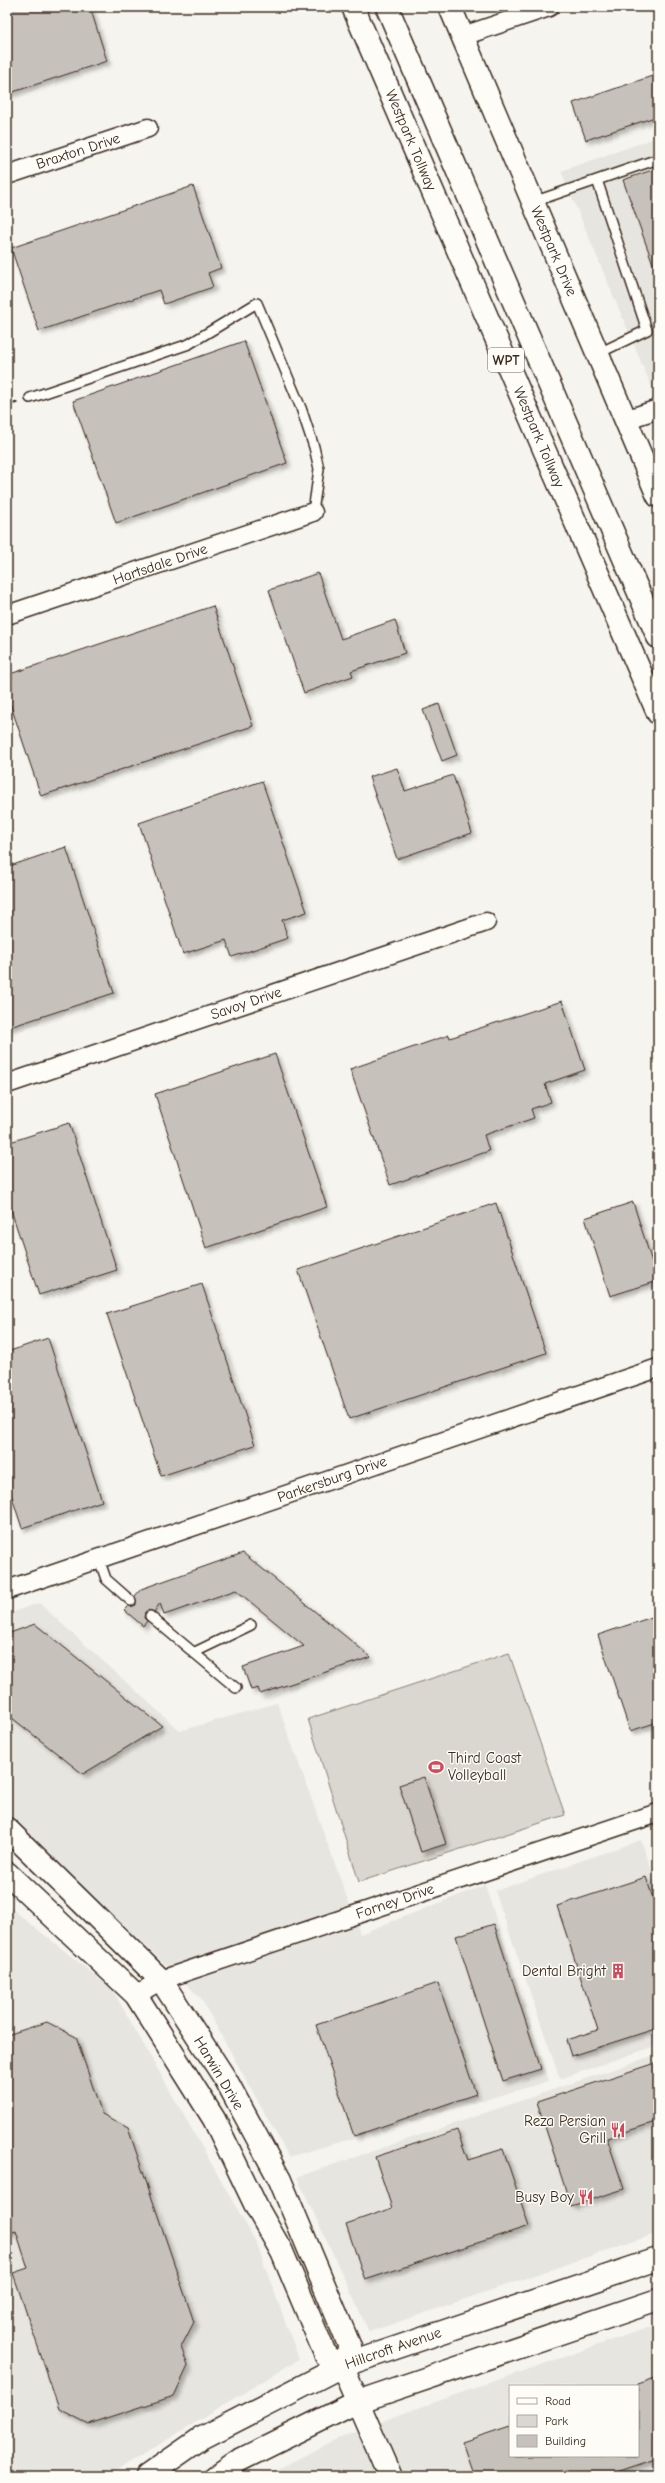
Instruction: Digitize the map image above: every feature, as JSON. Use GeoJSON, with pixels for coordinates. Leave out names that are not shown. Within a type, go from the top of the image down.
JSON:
{"type":"FeatureCollection","features":[{"type":"Feature","properties":{"kind":"main road","name":"Westpark Tollway"},"geometry":{"type":"LineString","coordinates":[[353,7],[658,713]]}},
{"type":"Feature","properties":{"kind":"main road","name":"Westpark Tollway"},"geometry":{"type":"LineString","coordinates":[[387,7],[658,637]]}},
{"type":"Feature","properties":{"kind":"main road","name":"Westpark Drive"},"geometry":{"type":"LineString","coordinates":[[450,7],[625,420],[651,463],[658,496]]}},
{"type":"Feature","properties":{"kind":"main road","name":"Harwin Drive"},"geometry":{"type":"LineString","coordinates":[[7,1829],[30,1849],[161,1980],[226,2080],[280,2180],[350,2347],[342,2366],[326,2356],[282,2252],[257,2208],[214,2119],[136,1995],[8,1874]]}},
{"type":"Feature","properties":{"kind":"main road"},"geometry":{"type":"LineString","coordinates":[[8,1874],[30,1849]]}},
{"type":"Feature","properties":{"kind":"main road","name":"Hillcroft Avenue"},"geometry":{"type":"LineString","coordinates":[[147,2476],[200,2439],[342,2366],[658,2259]]}},
{"type":"Feature","properties":{"kind":"main road"},"geometry":{"type":"LineString","coordinates":[[216,2476],[238,2461],[357,2402],[658,2300]]}},
{"type":"Feature","properties":{"kind":"main road"},"geometry":{"type":"LineString","coordinates":[[342,2366],[390,2476]]}},
{"type":"Feature","properties":{"kind":"street"},"geometry":{"type":"LineString","coordinates":[[463,36],[549,7]]}},
{"type":"Feature","properties":{"kind":"street","name":"Braxton Drive"},"geometry":{"type":"LineString","coordinates":[[7,175],[148,128]]}},
{"type":"Feature","properties":{"kind":"street"},"geometry":{"type":"LineString","coordinates":[[625,420],[658,409]]}},
{"type":"Feature","properties":{"kind":"street","name":"Hartsdale Drive"},"geometry":{"type":"LineString","coordinates":[[7,615],[313,512]]}},
{"type":"Feature","properties":{"kind":"street","name":"Savoy Drive"},"geometry":{"type":"LineString","coordinates":[[7,1084],[486,922]]}},
{"type":"Feature","properties":{"kind":"street","name":"Parkersburg Drive"},"geometry":{"type":"LineString","coordinates":[[7,1590],[658,1368]]}},
{"type":"Feature","properties":{"kind":"street","name":"Forney Drive"},"geometry":{"type":"LineString","coordinates":[[136,1995],[161,1980],[658,1813]]}},
{"type":"Feature","properties":{"kind":"lane"},"geometry":{"type":"LineString","coordinates":[[533,202],[658,159]]}},
{"type":"Feature","properties":{"kind":"lane"},"geometry":{"type":"LineString","coordinates":[[597,180],[647,330],[597,354]]}},
{"type":"Feature","properties":{"kind":"lane"},"geometry":{"type":"LineString","coordinates":[[30,398],[189,344],[257,303],[301,408],[314,447],[319,469],[313,512]]}},
{"type":"Feature","properties":{"kind":"lane"},"geometry":{"type":"LineString","coordinates":[[99,1559],[106,1579],[131,1601]]}},
{"type":"Feature","properties":{"kind":"lane"},"geometry":{"type":"LineString","coordinates":[[150,1616],[236,1688]]}},
{"type":"Feature","properties":{"kind":"lane"},"geometry":{"type":"LineString","coordinates":[[193,1653],[251,1626]]}},
{"type":"Feature","properties":{"kind":"shaded area"},"geometry":{"type":"Polygon","coordinates":[[[658,137],[658,386],[652,388],[561,171],[658,137]]]}},
{"type":"Feature","properties":{"kind":"shaded area"},"geometry":{"type":"Polygon","coordinates":[[[39,1603],[180,1731],[277,1703],[360,1934],[485,1885],[549,2081],[289,2157],[200,1997],[7,1816],[7,1614],[39,1603]]]}},
{"type":"Feature","properties":{"kind":"shaded area"},"geometry":{"type":"Polygon","coordinates":[[[641,1840],[658,1888],[658,2045],[560,2079],[495,1891],[641,1840]]]}},
{"type":"Feature","properties":{"kind":"shaded area"},"geometry":{"type":"Polygon","coordinates":[[[7,1905],[112,1989],[256,2242],[299,2359],[108,2476],[7,2476],[7,1905]]]}},
{"type":"Feature","properties":{"kind":"shaded area"},"geometry":{"type":"Polygon","coordinates":[[[658,2054],[658,2233],[369,2332],[297,2177],[658,2054]]]}},
{"type":"Feature","properties":{"kind":"shaded area"},"geometry":{"type":"Polygon","coordinates":[[[658,2324],[658,2476],[265,2476],[330,2442],[398,2415],[658,2324]]]}},
{"type":"Feature","properties":{"kind":"green space","name":"Third Coast Volleyball"},"geometry":{"type":"Polygon","coordinates":[[[509,1653],[565,1815],[359,1882],[308,1719],[509,1653]]]}},
{"type":"Feature","properties":{"kind":"building"},"geometry":{"type":"Polygon","coordinates":[[[7,7],[90,7],[107,61],[7,94],[7,7]]]}},
{"type":"Feature","properties":{"kind":"building"},"geometry":{"type":"Polygon","coordinates":[[[658,74],[658,116],[586,140],[573,103],[658,74]]]}},
{"type":"Feature","properties":{"kind":"building"},"geometry":{"type":"Polygon","coordinates":[[[658,168],[658,272],[656,272],[623,180],[658,168]]]}},
{"type":"Feature","properties":{"kind":"building"},"geometry":{"type":"Polygon","coordinates":[[[193,186],[221,268],[208,273],[213,287],[164,304],[159,290],[39,331],[11,248],[193,186]]]}},
{"type":"Feature","properties":{"kind":"building"},"geometry":{"type":"Polygon","coordinates":[[[244,341],[287,463],[116,523],[73,401],[244,341]]]}},
{"type":"Feature","properties":{"kind":"building"},"geometry":{"type":"Polygon","coordinates":[[[318,573],[341,639],[395,620],[405,653],[351,671],[353,676],[304,693],[269,590],[318,573]]]}},
{"type":"Feature","properties":{"kind":"building"},"geometry":{"type":"Polygon","coordinates":[[[213,606],[253,726],[41,796],[7,694],[7,675],[213,606]]]}},
{"type":"Feature","properties":{"kind":"building"},"geometry":{"type":"Polygon","coordinates":[[[439,704],[457,755],[442,761],[423,710],[439,704]]]}},
{"type":"Feature","properties":{"kind":"building"},"geometry":{"type":"Polygon","coordinates":[[[397,768],[405,791],[453,775],[472,833],[397,859],[369,777],[397,768]]]}},
{"type":"Feature","properties":{"kind":"building"},"geometry":{"type":"Polygon","coordinates":[[[262,781],[307,912],[282,920],[288,938],[232,957],[226,940],[183,954],[139,823],[262,781]]]}},
{"type":"Feature","properties":{"kind":"building"},"geometry":{"type":"Polygon","coordinates":[[[66,847],[114,993],[7,1028],[7,867],[66,847]]]}},
{"type":"Feature","properties":{"kind":"building"},"geometry":{"type":"Polygon","coordinates":[[[562,1001],[585,1070],[545,1084],[551,1102],[531,1109],[534,1118],[484,1135],[489,1151],[390,1185],[350,1069],[449,1035],[450,1038],[562,1001]]]}},
{"type":"Feature","properties":{"kind":"building"},"geometry":{"type":"Polygon","coordinates":[[[275,1054],[327,1207],[206,1248],[155,1094],[275,1054]]]}},
{"type":"Feature","properties":{"kind":"building"},"geometry":{"type":"Polygon","coordinates":[[[69,1123],[117,1270],[39,1295],[7,1198],[7,1143],[69,1123]]]}},
{"type":"Feature","properties":{"kind":"building"},"geometry":{"type":"Polygon","coordinates":[[[633,1202],[658,1281],[610,1296],[585,1218],[633,1202]]]}},
{"type":"Feature","properties":{"kind":"building"},"geometry":{"type":"Polygon","coordinates":[[[496,1203],[546,1353],[349,1419],[298,1270],[496,1203]]]}},
{"type":"Feature","properties":{"kind":"building"},"geometry":{"type":"Polygon","coordinates":[[[202,1284],[255,1445],[161,1476],[107,1314],[202,1284]]]}},
{"type":"Feature","properties":{"kind":"building"},"geometry":{"type":"Polygon","coordinates":[[[48,1338],[102,1501],[22,1528],[7,1482],[7,1352],[48,1338]]]}},
{"type":"Feature","properties":{"kind":"building"},"geometry":{"type":"Polygon","coordinates":[[[243,1553],[371,1657],[260,1694],[258,1688],[251,1690],[243,1667],[304,1646],[236,1590],[164,1615],[160,1603],[154,1612],[148,1610],[145,1612],[144,1618],[147,1621],[143,1626],[124,1610],[128,1606],[136,1605],[135,1596],[141,1589],[243,1553]]]}},
{"type":"Feature","properties":{"kind":"building"},"geometry":{"type":"Polygon","coordinates":[[[658,1615],[658,1722],[630,1731],[598,1635],[658,1615]]]}},
{"type":"Feature","properties":{"kind":"building"},"geometry":{"type":"Polygon","coordinates":[[[35,1624],[162,1726],[83,1774],[7,1714],[7,1634],[35,1624]]]}},
{"type":"Feature","properties":{"kind":"building"},"geometry":{"type":"Polygon","coordinates":[[[424,1777],[446,1844],[421,1852],[399,1785],[424,1777]]]}},
{"type":"Feature","properties":{"kind":"building","name":"Dental Bright"},"geometry":{"type":"Polygon","coordinates":[[[646,1877],[658,1914],[658,2028],[571,2056],[566,2040],[598,2030],[557,1906],[646,1877]]]}},
{"type":"Feature","properties":{"kind":"building"},"geometry":{"type":"Polygon","coordinates":[[[494,1924],[541,2069],[503,2081],[456,1936],[494,1924]]]}},
{"type":"Feature","properties":{"kind":"building"},"geometry":{"type":"Polygon","coordinates":[[[438,1983],[476,2094],[354,2136],[316,2025],[438,1983]]]}},
{"type":"Feature","properties":{"kind":"building"},"geometry":{"type":"Polygon","coordinates":[[[47,2022],[76,2037],[102,2114],[128,2128],[194,2322],[181,2347],[188,2366],[174,2396],[89,2424],[59,2409],[13,2273],[28,2268],[16,2231],[7,2234],[7,2035],[47,2022]]]}},
{"type":"Feature","properties":{"kind":"building"},"geometry":{"type":"Polygon","coordinates":[[[658,2062],[658,2121],[607,2138],[624,2189],[571,2206],[537,2102],[658,2062]]]}},
{"type":"Feature","properties":{"kind":"building"},"geometry":{"type":"Polygon","coordinates":[[[457,2130],[468,2160],[503,2149],[529,2226],[365,2280],[346,2224],[392,2208],[375,2157],[457,2130]]]}},
{"type":"Feature","properties":{"kind":"building"},"geometry":{"type":"Polygon","coordinates":[[[658,2377],[658,2458],[605,2476],[474,2476],[462,2442],[509,2426],[509,2457],[639,2457],[638,2384],[658,2377]]]}},
{"type":"Feature","properties":{"kind":"place","name":"Third Coast Volleyball"},"geometry":{"type":"Point","coordinates":[436,1767]}},
{"type":"Feature","properties":{"kind":"place","name":"Dental Bright"},"geometry":{"type":"Point","coordinates":[618,1971]}},
{"type":"Feature","properties":{"kind":"place","name":"Reza Persian Grill"},"geometry":{"type":"Point","coordinates":[618,2130]}},
{"type":"Feature","properties":{"kind":"place","name":"Busy Boy"},"geometry":{"type":"Point","coordinates":[586,2197]}}]}
